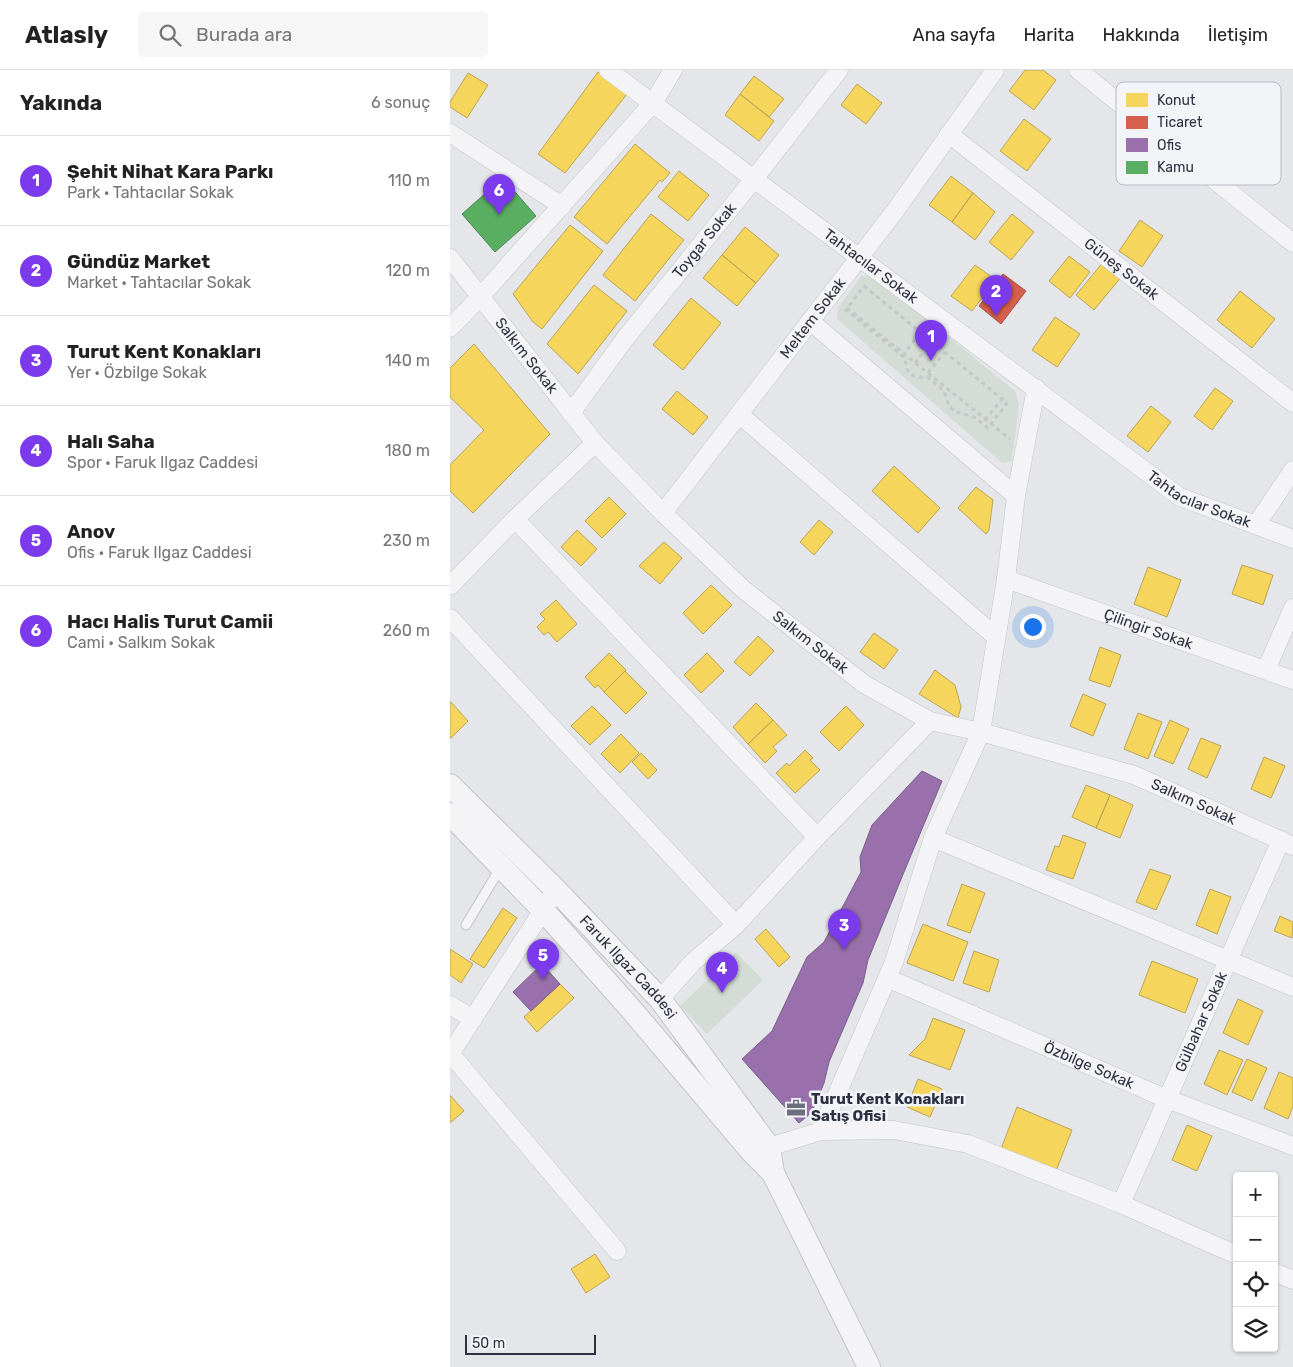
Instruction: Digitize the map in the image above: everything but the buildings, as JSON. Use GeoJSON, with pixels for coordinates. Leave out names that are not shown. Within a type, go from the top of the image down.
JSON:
{"type":"FeatureCollection","features":[{"type":"Feature","properties":{"kind":"street","name":"Tahtacılar Sokak"},"geometry":{"type":"LineString","coordinates":[[608,70],[1180,497],[1293,539]]}},
{"type":"Feature","properties":{"kind":"street"},"geometry":{"type":"LineString","coordinates":[[450,328],[480,297],[653,103],[673,70]]}},
{"type":"Feature","properties":{"kind":"street","name":"Toygar Sokak"},"geometry":{"type":"LineString","coordinates":[[571,412],[624,340],[839,70]]}},
{"type":"Feature","properties":{"kind":"street","name":"Meltem Sokak"},"geometry":{"type":"LineString","coordinates":[[663,513],[895,211],[995,70]]}},
{"type":"Feature","properties":{"kind":"street"},"geometry":{"type":"LineString","coordinates":[[1078,70],[1116,101]]}},
{"type":"Feature","properties":{"kind":"street"},"geometry":{"type":"LineString","coordinates":[[450,133],[562,206]]}},
{"type":"Feature","properties":{"kind":"street","name":"Güneş Sokak"},"geometry":{"type":"LineString","coordinates":[[949,134],[1293,403]]}},
{"type":"Feature","properties":{"kind":"street"},"geometry":{"type":"LineString","coordinates":[[1221,185],[1293,243]]}},
{"type":"Feature","properties":{"kind":"street","name":"Salkım Sokak"},"geometry":{"type":"LineString","coordinates":[[450,258],[595,442],[663,513],[744,590],[864,684],[930,721],[981,732],[1134,775],[1287,843]]}},
{"type":"Feature","properties":{"kind":"street"},"geometry":{"type":"LineString","coordinates":[[810,321],[1016,496]]}},
{"type":"Feature","properties":{"kind":"street"},"geometry":{"type":"LineString","coordinates":[[821,1131],[894,962],[933,838],[981,732],[1006,579],[1016,496],[1036,388]]}},
{"type":"Feature","properties":{"kind":"street"},"geometry":{"type":"LineString","coordinates":[[739,414],[996,637]]}},
{"type":"Feature","properties":{"kind":"street"},"geometry":{"type":"LineString","coordinates":[[450,586],[515,519],[595,442]]}},
{"type":"Feature","properties":{"kind":"street"},"geometry":{"type":"LineString","coordinates":[[1256,525],[1293,470]]}},
{"type":"Feature","properties":{"kind":"street"},"geometry":{"type":"LineString","coordinates":[[515,519],[817,837]]}},
{"type":"Feature","properties":{"kind":"street","name":"Çilingir Sokak"},"geometry":{"type":"LineString","coordinates":[[1006,579],[1293,680]]}},
{"type":"Feature","properties":{"kind":"street"},"geometry":{"type":"LineString","coordinates":[[1266,670],[1293,608]]}},
{"type":"Feature","properties":{"kind":"street"},"geometry":{"type":"LineString","coordinates":[[450,618],[736,925]]}},
{"type":"Feature","properties":{"kind":"street"},"geometry":{"type":"LineString","coordinates":[[660,999],[693,962],[736,925],[817,837],[930,721]]}},
{"type":"Feature","properties":{"kind":"street","name":"Faruk Ilgaz Caddesi"},"geometry":{"type":"LineString","coordinates":[[450,786],[556,890],[660,999],[769,1147],[773,1173],[869,1367]]}},
{"type":"Feature","properties":{"kind":"street","name":"Faruk Ilgaz Caddesi"},"geometry":{"type":"LineString","coordinates":[[450,814],[543,910],[630,1008],[752,1152],[773,1173]]}},
{"type":"Feature","properties":{"kind":"street"},"geometry":{"type":"LineString","coordinates":[[933,838],[1293,987]]}},
{"type":"Feature","properties":{"kind":"street","name":"Gülbahar Sokak"},"geometry":{"type":"LineString","coordinates":[[1121,1204],[1228,960],[1287,843]]}},
{"type":"Feature","properties":{"kind":"street"},"geometry":{"type":"LineString","coordinates":[[556,890],[474,1019],[450,1053],[617,1251]]}},
{"type":"Feature","properties":{"kind":"street","name":"Özbilge Sokak"},"geometry":{"type":"LineString","coordinates":[[887,978],[1167,1099],[1293,1146]]}},
{"type":"Feature","properties":{"kind":"street"},"geometry":{"type":"LineString","coordinates":[[450,1005],[474,1019]]}},
{"type":"Feature","properties":{"kind":"street"},"geometry":{"type":"LineString","coordinates":[[769,1147],[821,1131],[894,1130],[968,1144],[1121,1204],[1233,1253]]}},
{"type":"Feature","properties":{"kind":"street"},"geometry":{"type":"LineString","coordinates":[[1278,1274],[1293,1280]]}},
{"type":"Feature","properties":{"kind":"lane"},"geometry":{"type":"LineString","coordinates":[[466,925],[501,867]]}},
{"type":"Feature","properties":{"kind":"path"},"geometry":{"type":"LineString","coordinates":[[984,422],[928,373],[846,310],[864,286],[1007,403],[991,425]]}},
{"type":"Feature","properties":{"kind":"path"},"geometry":{"type":"LineString","coordinates":[[847,308],[903,355],[906,370],[910,374],[914,377],[928,377],[944,391],[946,400],[956,412],[974,416],[991,425],[1024,449]]}},
{"type":"Feature","properties":{"kind":"path"},"geometry":{"type":"LineString","coordinates":[[915,363],[947,323]]}},
{"type":"Feature","properties":{"kind":"path"},"geometry":{"type":"LineString","coordinates":[[903,355],[920,332]]}},
{"type":"Feature","properties":{"kind":"path"},"geometry":{"type":"LineString","coordinates":[[928,373],[944,352]]}},
{"type":"Feature","properties":{"kind":"path"},"geometry":{"type":"LineString","coordinates":[[984,422],[1002,399]]}},
{"type":"Feature","properties":{"kind":"shaded area"},"geometry":{"type":"Polygon","coordinates":[[[873,275],[1015,391],[1019,404],[1012,461],[1002,463],[837,319],[838,308],[861,276],[873,275]]]}},
{"type":"Feature","properties":{"kind":"shaded area"},"geometry":{"type":"Polygon","coordinates":[[[736,952],[763,980],[707,1034],[680,1006],[736,952]]]}},
{"type":"Feature","properties":{"kind":"place","name":"Hacı Halis Turut Camii"},"geometry":{"type":"Point","coordinates":[499,215]}},
{"type":"Feature","properties":{"kind":"place","name":"Gündüz Market"},"geometry":{"type":"Point","coordinates":[996,316]}},
{"type":"Feature","properties":{"kind":"place","name":"Şehit Nihat Kara Parkı"},"geometry":{"type":"Point","coordinates":[931,361]}},
{"type":"Feature","properties":{"kind":"place","name":"Turut Kent Konakları"},"geometry":{"type":"Point","coordinates":[844,950]}},
{"type":"Feature","properties":{"kind":"place","name":"Anov"},"geometry":{"type":"Point","coordinates":[543,980]}},
{"type":"Feature","properties":{"kind":"place","name":"Halı Saha"},"geometry":{"type":"Point","coordinates":[722,993]}},
{"type":"Feature","properties":{"kind":"place","name":"Turut Kent Konakları Satış Ofisi"},"geometry":{"type":"Point","coordinates":[796,1108]}}]}
